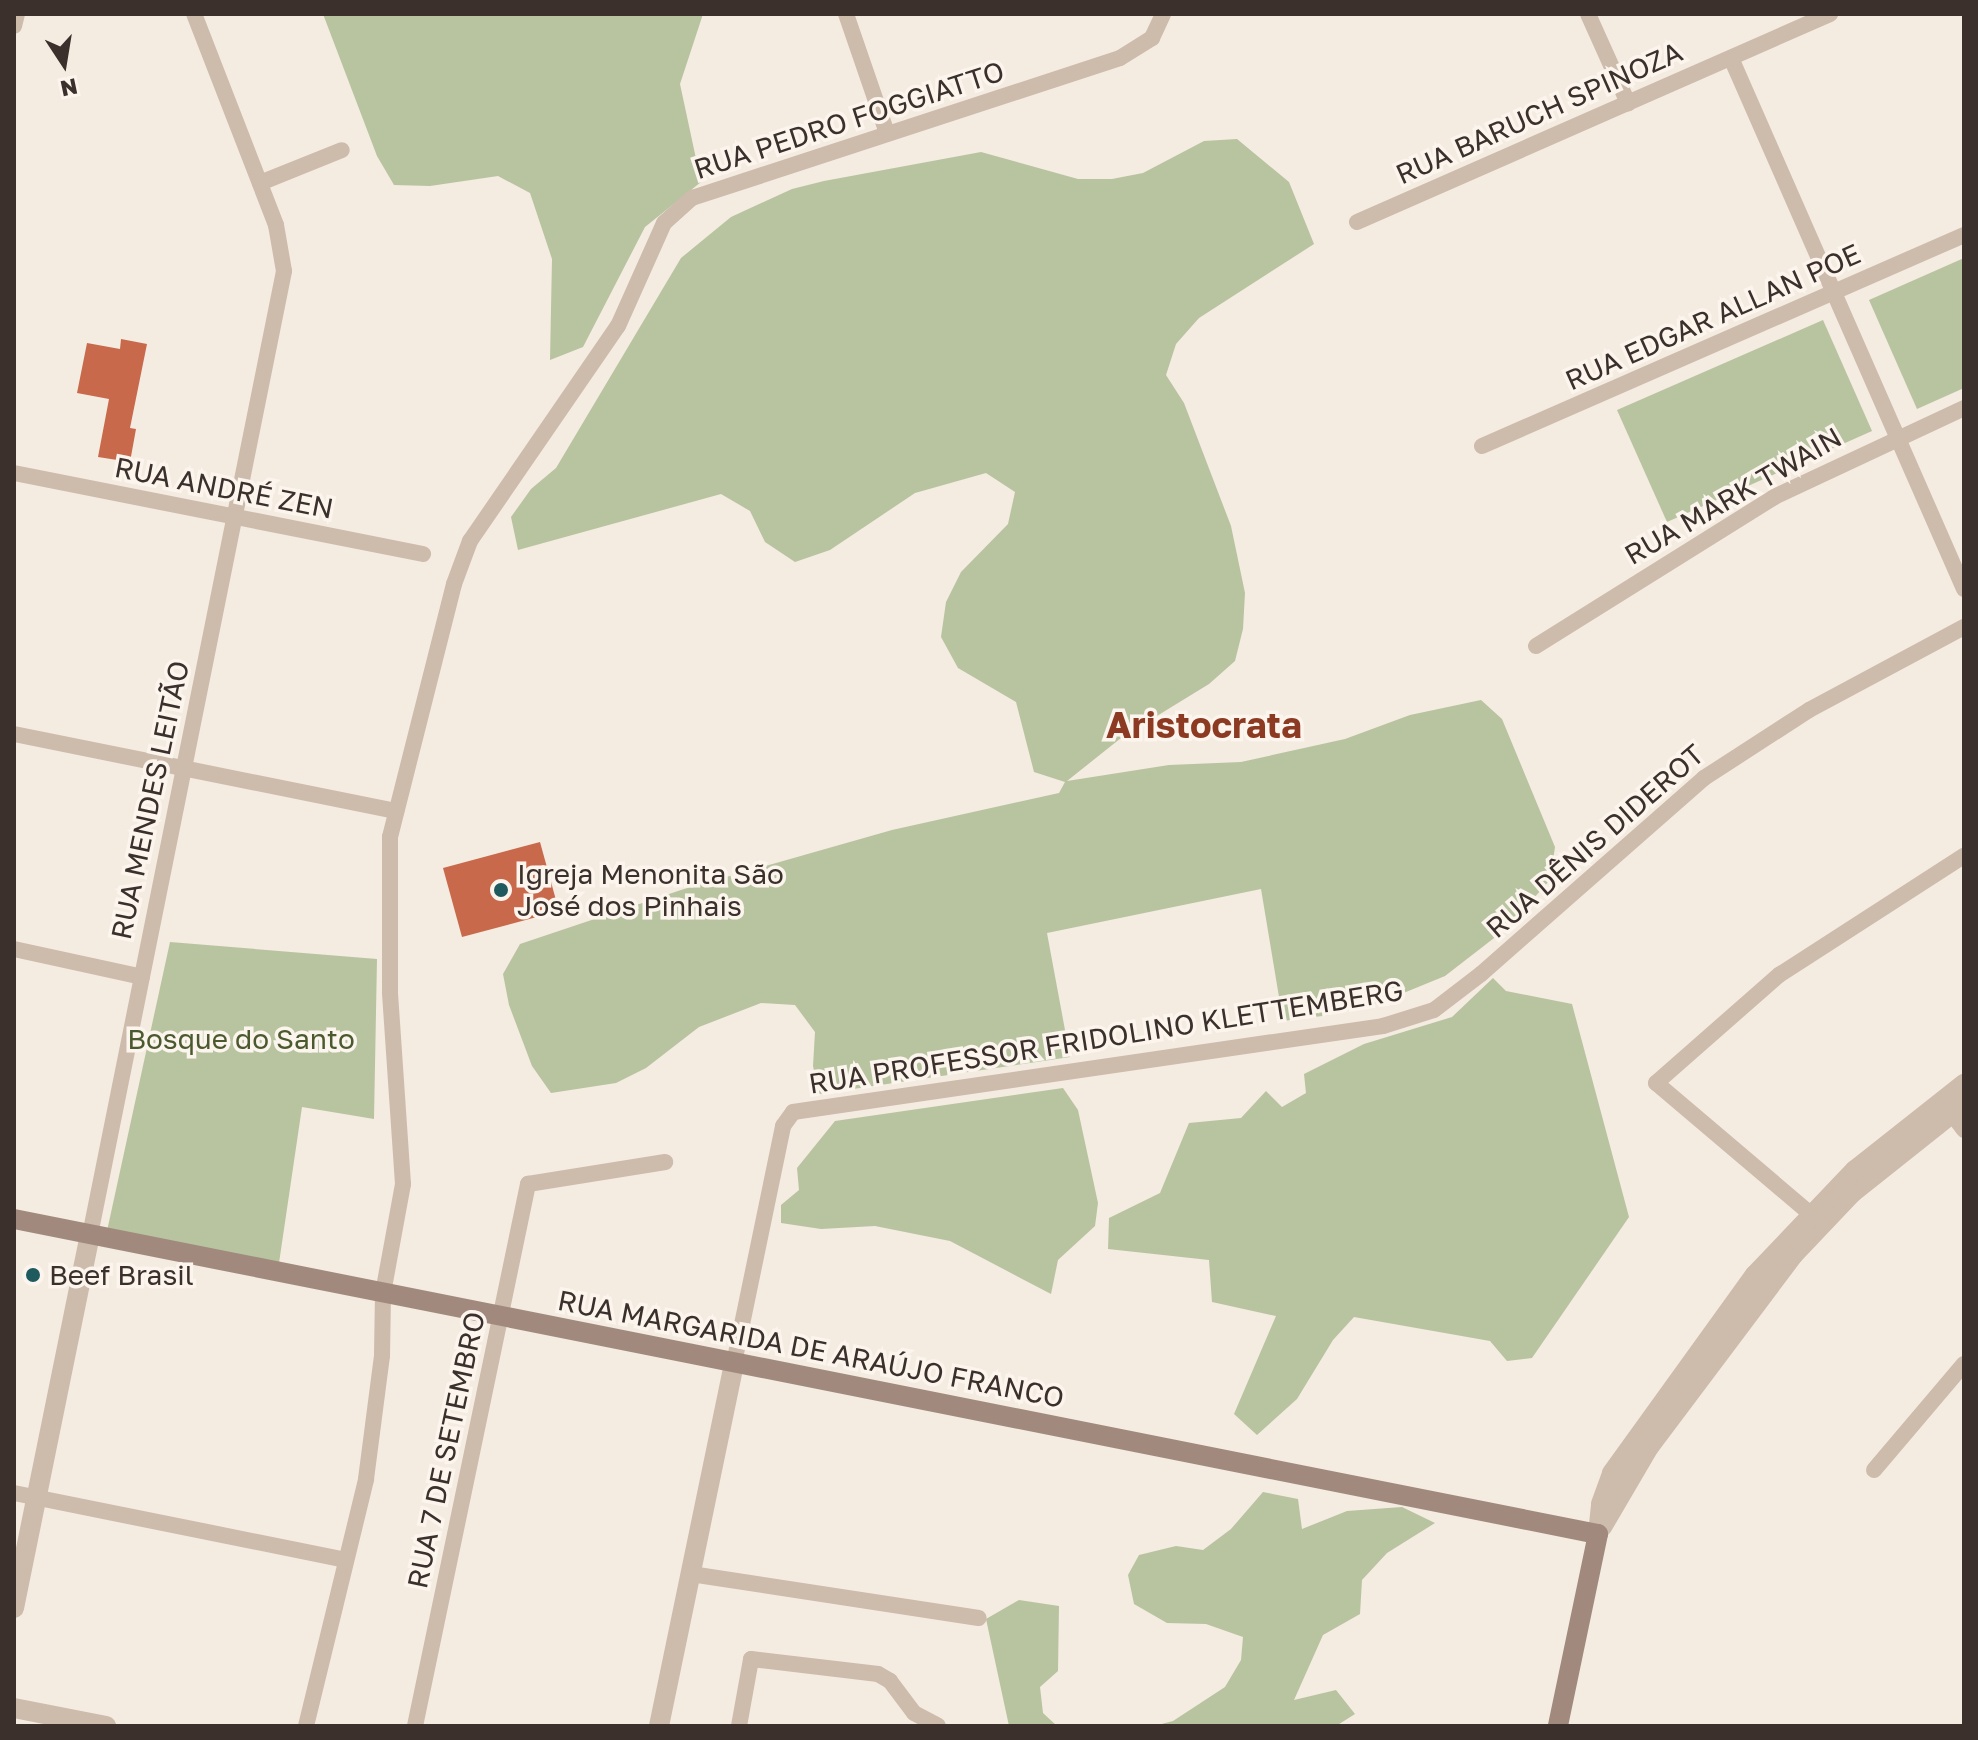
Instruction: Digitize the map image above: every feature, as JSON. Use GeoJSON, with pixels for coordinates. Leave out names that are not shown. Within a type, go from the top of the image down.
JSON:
{"type":"FeatureCollection","features":[{"type":"Feature","properties":{"kind":"main road","name":"RUA MARGARIDA DE ARAÚJO FRANCO"},"geometry":{"type":"LineString","coordinates":[[14,1219],[1598,1534]]}},
{"type":"Feature","properties":{"kind":"main road"},"geometry":{"type":"LineString","coordinates":[[1558,1726],[1598,1534]]}},
{"type":"Feature","properties":{"kind":"street"},"geometry":{"type":"LineString","coordinates":[[14,26],[17,14]]}},
{"type":"Feature","properties":{"kind":"street","name":"RUA MENDES LEITÃO"},"geometry":{"type":"LineString","coordinates":[[14,1608],[284,271],[276,225],[194,14]]}},
{"type":"Feature","properties":{"kind":"street"},"geometry":{"type":"LineString","coordinates":[[846,14],[887,133]]}},
{"type":"Feature","properties":{"kind":"street","name":"RUA PEDRO FOGGIATTO"},"geometry":{"type":"LineString","coordinates":[[306,1726],[371,1447],[382,1356],[383,1293],[403,1184],[386,877],[396,811],[460,561],[482,521],[612,337],[664,223],[704,192],[1129,55],[1152,38],[1163,14]]}},
{"type":"Feature","properties":{"kind":"street"},"geometry":{"type":"LineString","coordinates":[[1588,14],[1628,103]]}},
{"type":"Feature","properties":{"kind":"street","name":"RUA BARUCH SPINOZA"},"geometry":{"type":"LineString","coordinates":[[1357,222],[1830,14]]}},
{"type":"Feature","properties":{"kind":"street"},"geometry":{"type":"LineString","coordinates":[[1731,58],[1964,589]]}},
{"type":"Feature","properties":{"kind":"street"},"geometry":{"type":"LineString","coordinates":[[260,183],[342,150]]}},
{"type":"Feature","properties":{"kind":"street","name":"RUA EDGAR ALLAN POE"},"geometry":{"type":"LineString","coordinates":[[1482,446],[1964,235]]}},
{"type":"Feature","properties":{"kind":"street","name":"RUA MARK TWAIN"},"geometry":{"type":"LineString","coordinates":[[1536,646],[1720,528],[1897,437],[1964,408]]}},
{"type":"Feature","properties":{"kind":"street","name":"RUA ANDRÉ ZEN"},"geometry":{"type":"LineString","coordinates":[[14,473],[423,554]]}},
{"type":"Feature","properties":{"kind":"street","name":"RUA DÊNIS DIDEROT"},"geometry":{"type":"LineString","coordinates":[[1434,1010],[1481,974],[1590,873],[1704,778],[1809,710],[1964,627]]}},
{"type":"Feature","properties":{"kind":"street"},"geometry":{"type":"LineString","coordinates":[[14,734],[396,811]]}},
{"type":"Feature","properties":{"kind":"street"},"geometry":{"type":"LineString","coordinates":[[1815,1218],[1656,1083],[1779,975],[1964,856]]}},
{"type":"Feature","properties":{"kind":"street"},"geometry":{"type":"LineString","coordinates":[[14,949],[142,977]]}},
{"type":"Feature","properties":{"kind":"street","name":"RUA PROFESSOR FRIDOLINO KLETTEMBERG"},"geometry":{"type":"LineString","coordinates":[[734,1363],[788,1117],[802,1109],[1383,1026],[1434,1010]]}},
{"type":"Feature","properties":{"kind":"street"},"geometry":{"type":"LineString","coordinates":[[1598,1534],[1658,1434],[1815,1218],[1952,1105],[1964,1084]]}},
{"type":"Feature","properties":{"kind":"street"},"geometry":{"type":"LineString","coordinates":[[1952,1105],[1964,1130]]}},
{"type":"Feature","properties":{"kind":"street","name":"RUA 7 DE SETEMBRO"},"geometry":{"type":"LineString","coordinates":[[415,1726],[528,1184],[665,1162]]}},
{"type":"Feature","properties":{"kind":"street"},"geometry":{"type":"LineString","coordinates":[[659,1726],[734,1363]]}},
{"type":"Feature","properties":{"kind":"street"},"geometry":{"type":"LineString","coordinates":[[1874,1470],[1964,1364]]}},
{"type":"Feature","properties":{"kind":"street"},"geometry":{"type":"LineString","coordinates":[[14,1493],[345,1560]]}},
{"type":"Feature","properties":{"kind":"street"},"geometry":{"type":"LineString","coordinates":[[691,1574],[979,1618]]}},
{"type":"Feature","properties":{"kind":"street"},"geometry":{"type":"LineString","coordinates":[[739,1726],[751,1659],[878,1674],[890,1681],[914,1713],[938,1726]]}},
{"type":"Feature","properties":{"kind":"street"},"geometry":{"type":"LineString","coordinates":[[14,1708],[106,1726]]}},
{"type":"Feature","properties":{"kind":"green space"},"geometry":{"type":"Polygon","coordinates":[[[323,14],[703,14],[680,84],[701,182],[645,227],[583,347],[550,360],[552,259],[530,193],[498,176],[430,186],[394,185],[377,156],[323,14]]]}},
{"type":"Feature","properties":{"kind":"green space"},"geometry":{"type":"Polygon","coordinates":[[[1237,139],[1289,182],[1314,244],[1199,318],[1176,344],[1166,375],[1184,403],[1231,526],[1245,593],[1243,629],[1235,661],[1209,684],[1121,738],[1067,781],[1169,765],[1241,762],[1345,739],[1410,715],[1481,700],[1502,719],[1555,847],[1550,880],[1507,928],[1445,976],[1384,1001],[1330,1015],[1283,1021],[1261,889],[1047,933],[1070,1057],[819,1094],[813,1066],[815,1032],[795,1005],[761,1003],[699,1027],[646,1068],[616,1083],[551,1093],[532,1066],[509,1005],[503,974],[520,944],[684,889],[892,830],[1059,793],[1065,782],[1034,772],[1016,702],[958,668],[941,637],[946,602],[961,572],[1008,524],[1015,492],[986,473],[915,493],[830,550],[795,562],[765,542],[750,511],[721,494],[518,550],[511,517],[531,489],[556,468],[681,258],[731,217],[792,189],[824,181],[981,152],[1078,179],[1112,179],[1143,173],[1204,141],[1237,139]]]}},
{"type":"Feature","properties":{"kind":"green space"},"geometry":{"type":"Polygon","coordinates":[[[1964,258],[1964,388],[1917,409],[1869,300],[1964,258]]]}},
{"type":"Feature","properties":{"kind":"green space"},"geometry":{"type":"Polygon","coordinates":[[[1823,320],[1872,431],[1667,522],[1617,410],[1823,320]]]}},
{"type":"Feature","properties":{"kind":"green space","name":"Bosque do Santo"},"geometry":{"type":"Polygon","coordinates":[[[170,942],[377,959],[374,1119],[302,1107],[279,1263],[107,1231],[170,942]]]}},
{"type":"Feature","properties":{"kind":"green space"},"geometry":{"type":"Polygon","coordinates":[[[1493,978],[1506,991],[1572,1004],[1629,1217],[1532,1358],[1507,1361],[1490,1341],[1354,1317],[1333,1340],[1297,1399],[1257,1435],[1234,1414],[1276,1316],[1212,1302],[1209,1260],[1108,1249],[1109,1218],[1160,1193],[1189,1123],[1241,1118],[1266,1091],[1282,1107],[1306,1093],[1304,1074],[1364,1044],[1452,1017],[1493,978]]]}},
{"type":"Feature","properties":{"kind":"green space"},"geometry":{"type":"Polygon","coordinates":[[[1063,1088],[1078,1110],[1098,1203],[1095,1226],[1058,1260],[1051,1294],[950,1241],[875,1226],[821,1229],[781,1223],[781,1205],[799,1190],[797,1168],[835,1121],[1063,1088]]]}},
{"type":"Feature","properties":{"kind":"green space"},"geometry":{"type":"Polygon","coordinates":[[[1263,1492],[1298,1499],[1302,1529],[1347,1511],[1402,1507],[1435,1523],[1387,1553],[1362,1580],[1360,1614],[1323,1635],[1294,1700],[1336,1690],[1355,1714],[1336,1726],[1154,1726],[1173,1721],[1225,1687],[1241,1660],[1243,1637],[1206,1624],[1167,1623],[1134,1604],[1128,1575],[1139,1555],[1176,1546],[1203,1550],[1231,1529],[1263,1492]]]}},
{"type":"Feature","properties":{"kind":"green space"},"geometry":{"type":"Polygon","coordinates":[[[1019,1600],[1059,1606],[1058,1671],[1040,1687],[1043,1713],[1057,1726],[1009,1726],[986,1619],[1019,1600]]]}},
{"type":"Feature","properties":{"kind":"building"},"geometry":{"type":"Polygon","coordinates":[[[121,339],[147,344],[130,428],[136,429],[130,462],[98,457],[109,399],[77,393],[87,343],[120,349],[121,339]]]}},
{"type":"Feature","properties":{"kind":"building","name":"Igreja Menonita São José dos Pinhais"},"geometry":{"type":"Polygon","coordinates":[[[540,842],[559,911],[462,937],[443,868],[540,842]]]}},
{"type":"Feature","properties":{"kind":"place","name":"Igreja Menonita São José dos Pinhais"},"geometry":{"type":"Point","coordinates":[501,890]}},
{"type":"Feature","properties":{"kind":"place","name":"Beef Brasil"},"geometry":{"type":"Point","coordinates":[33,1275]}},
{"type":"Feature","properties":{"kind":"district","name":"Aristocrata"},"geometry":{"type":"Point","coordinates":[1204,725]}}]}
